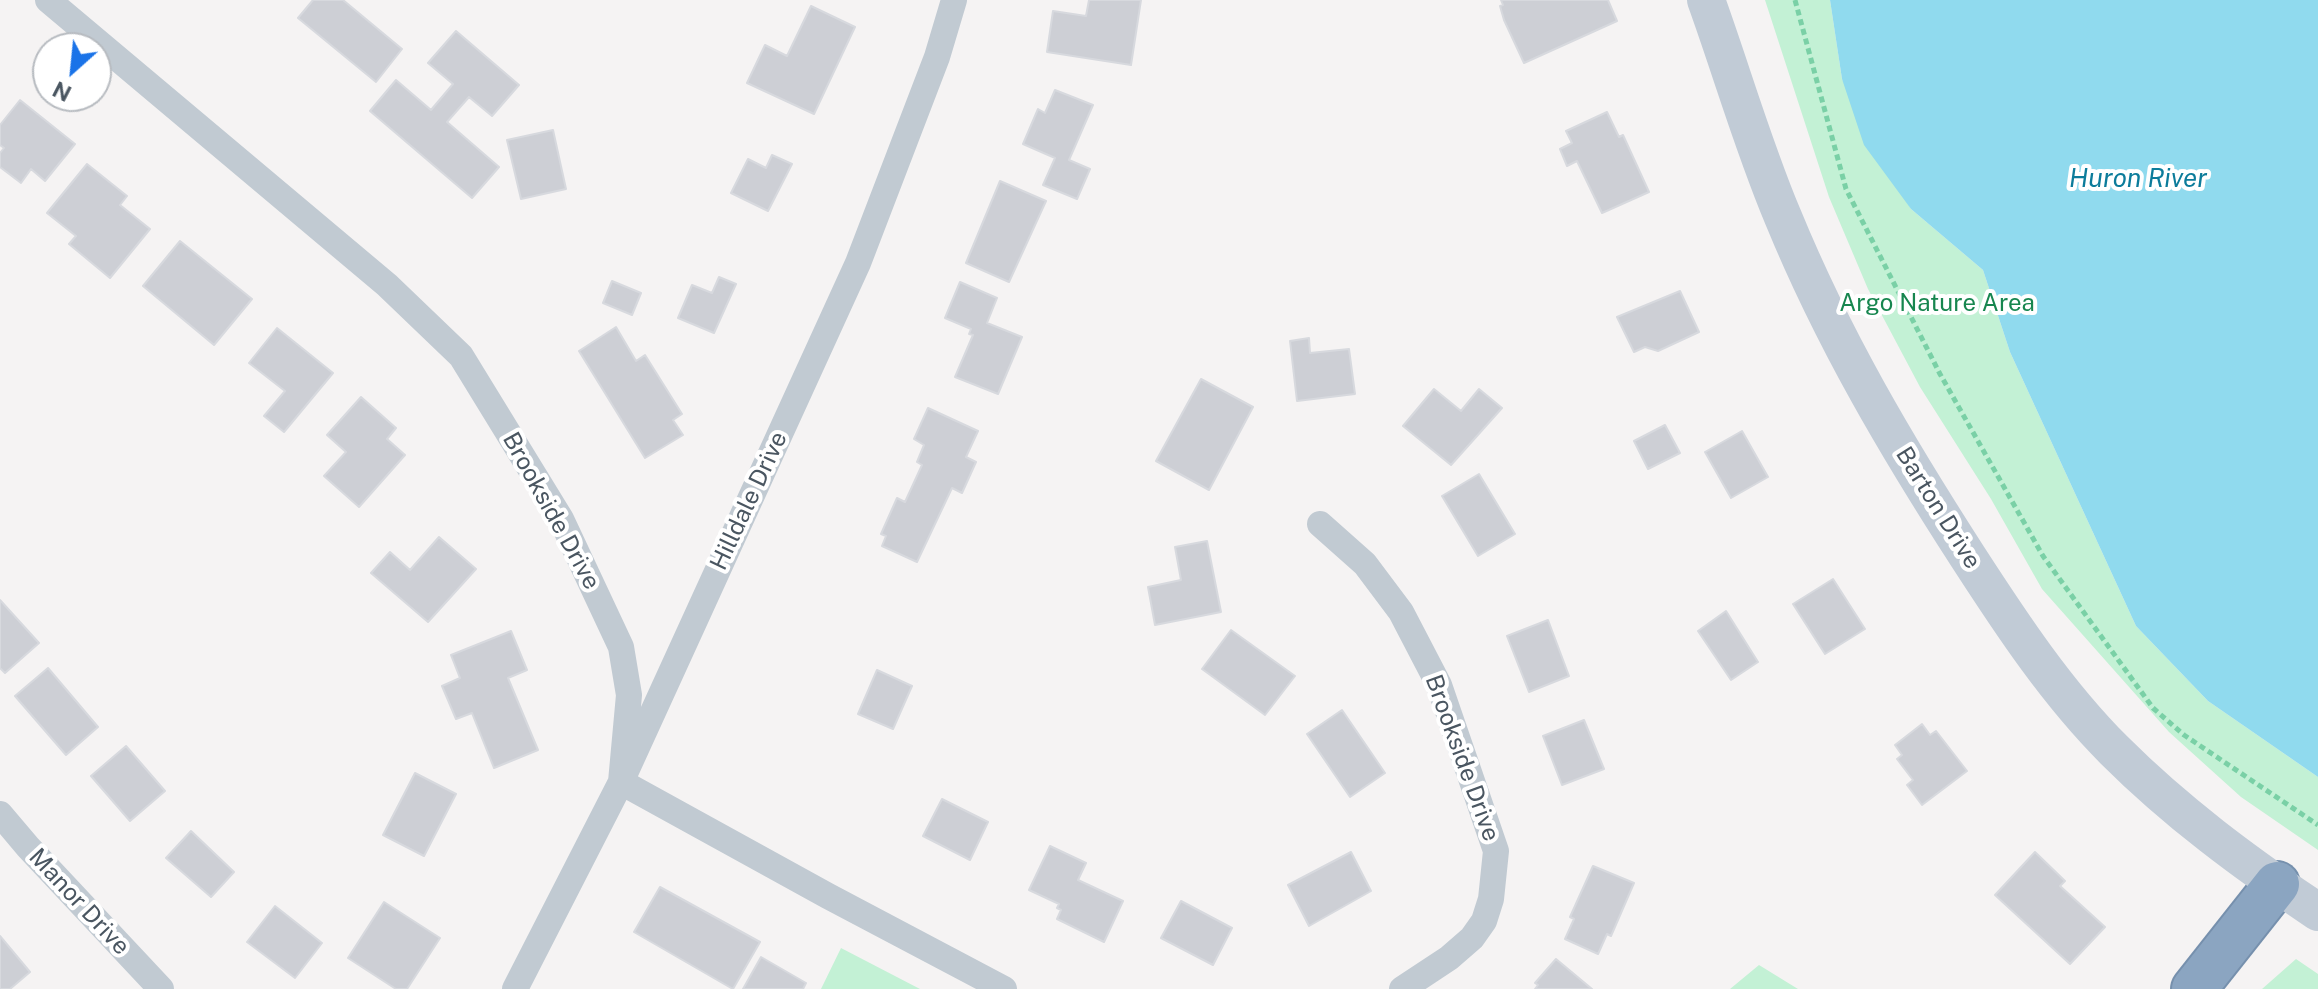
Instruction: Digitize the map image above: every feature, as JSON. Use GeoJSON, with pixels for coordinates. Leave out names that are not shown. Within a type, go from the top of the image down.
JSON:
{"type":"FeatureCollection","features":[{"type":"Feature","properties":{"kind":"highway"},"geometry":{"type":"LineString","coordinates":[[2194,989],[2277,884]]}},
{"type":"Feature","properties":{"kind":"main road","name":"Barton Drive"},"geometry":{"type":"LineString","coordinates":[[1706,0],[1782,216],[1856,374],[2022,640],[2112,748],[2188,818],[2318,912]]}},
{"type":"Feature","properties":{"kind":"street","name":"Brookside Drive"},"geometry":{"type":"LineString","coordinates":[[48,0],[387,285],[461,356],[561,519],[621,647],[629,695],[621,782]]}},
{"type":"Feature","properties":{"kind":"street","name":"Hilldale Drive"},"geometry":{"type":"LineString","coordinates":[[515,989],[621,782],[858,263],[927,83],[954,0]]}},
{"type":"Feature","properties":{"kind":"street","name":"Brookside Drive"},"geometry":{"type":"LineString","coordinates":[[1320,524],[1365,564],[1401,612],[1439,685],[1496,851],[1491,899],[1484,921],[1472,938],[1449,958],[1402,989]]}},
{"type":"Feature","properties":{"kind":"street"},"geometry":{"type":"LineString","coordinates":[[621,782],[1004,989]]}},
{"type":"Feature","properties":{"kind":"street","name":"Manor Drive"},"geometry":{"type":"LineString","coordinates":[[0,814],[161,989]]}},
{"type":"Feature","properties":{"kind":"path"},"geometry":{"type":"LineString","coordinates":[[1795,0],[1846,189],[1940,374],[2043,556],[2153,708],[2184,735],[2318,825]]}},
{"type":"Feature","properties":{"kind":"green space","name":"Argo Nature Area"},"geometry":{"type":"Polygon","coordinates":[[[1765,0],[1830,0],[1842,79],[1911,209],[1983,270],[2010,352],[2136,626],[2208,701],[2318,777],[2318,850],[2241,797],[2169,732],[2042,589],[1991,499],[1920,387],[1868,289],[1829,197],[1765,0]]]}},
{"type":"Feature","properties":{"kind":"green space"},"geometry":{"type":"Polygon","coordinates":[[[841,948],[920,989],[821,989],[841,948]]]}},
{"type":"Feature","properties":{"kind":"green space"},"geometry":{"type":"Polygon","coordinates":[[[2296,959],[2318,974],[2318,989],[2262,989],[2296,959]]]}},
{"type":"Feature","properties":{"kind":"green space"},"geometry":{"type":"Polygon","coordinates":[[[1759,965],[1798,989],[1730,989],[1759,965]]]}},
{"type":"Feature","properties":{"kind":"water","name":"Huron River"},"geometry":{"type":"Polygon","coordinates":[[[1830,0],[2318,0],[2318,777],[2208,701],[2136,626],[2010,352],[1983,270],[1911,209],[1864,145],[1842,79],[1830,0]]]}},
{"type":"Feature","properties":{"kind":"building"},"geometry":{"type":"Polygon","coordinates":[[[313,0],[343,0],[402,49],[376,82],[298,18],[313,0]]]}},
{"type":"Feature","properties":{"kind":"building"},"geometry":{"type":"Polygon","coordinates":[[[1089,0],[1141,0],[1131,65],[1047,52],[1053,11],[1086,16],[1089,0]]]}},
{"type":"Feature","properties":{"kind":"building"},"geometry":{"type":"Polygon","coordinates":[[[1501,0],[1608,0],[1617,21],[1524,63],[1504,20],[1501,0]]]}},
{"type":"Feature","properties":{"kind":"building"},"geometry":{"type":"Polygon","coordinates":[[[811,6],[855,27],[814,114],[747,83],[765,45],[787,56],[811,6]]]}},
{"type":"Feature","properties":{"kind":"building"},"geometry":{"type":"Polygon","coordinates":[[[456,31],[519,85],[492,116],[469,97],[447,122],[499,167],[472,198],[370,111],[396,80],[431,110],[453,84],[428,63],[456,31]]]}},
{"type":"Feature","properties":{"kind":"building"},"geometry":{"type":"Polygon","coordinates":[[[1055,90],[1093,105],[1069,160],[1090,169],[1077,199],[1043,185],[1055,158],[1023,144],[1038,109],[1045,113],[1055,90]]]}},
{"type":"Feature","properties":{"kind":"building"},"geometry":{"type":"Polygon","coordinates":[[[20,100],[75,144],[45,181],[31,169],[21,183],[0,167],[0,153],[4,148],[0,145],[0,125],[20,100]]]}},
{"type":"Feature","properties":{"kind":"building"},"geometry":{"type":"Polygon","coordinates":[[[1607,112],[1619,137],[1623,135],[1649,192],[1602,213],[1577,161],[1567,166],[1560,149],[1572,143],[1566,131],[1607,112]]]}},
{"type":"Feature","properties":{"kind":"building"},"geometry":{"type":"Polygon","coordinates":[[[553,130],[566,189],[521,199],[507,140],[553,130]]]}},
{"type":"Feature","properties":{"kind":"building"},"geometry":{"type":"Polygon","coordinates":[[[772,155],[792,164],[768,211],[731,193],[748,159],[766,168],[772,155]]]}},
{"type":"Feature","properties":{"kind":"building"},"geometry":{"type":"Polygon","coordinates":[[[87,164],[127,196],[120,205],[150,229],[110,278],[69,244],[76,236],[47,213],[87,164]]]}},
{"type":"Feature","properties":{"kind":"building"},"geometry":{"type":"Polygon","coordinates":[[[1000,181],[1046,201],[1009,282],[966,263],[1000,181]]]}},
{"type":"Feature","properties":{"kind":"building"},"geometry":{"type":"Polygon","coordinates":[[[180,241],[252,299],[214,345],[143,286],[180,241]]]}},
{"type":"Feature","properties":{"kind":"building"},"geometry":{"type":"Polygon","coordinates":[[[719,277],[736,284],[714,333],[678,318],[692,285],[712,293],[719,277]]]}},
{"type":"Feature","properties":{"kind":"building"},"geometry":{"type":"Polygon","coordinates":[[[612,281],[641,293],[632,315],[603,303],[612,281]]]}},
{"type":"Feature","properties":{"kind":"building"},"geometry":{"type":"Polygon","coordinates":[[[960,282],[997,298],[987,323],[1022,337],[998,394],[955,377],[973,335],[969,334],[971,329],[945,318],[960,282]]]}},
{"type":"Feature","properties":{"kind":"building"},"geometry":{"type":"Polygon","coordinates":[[[1680,291],[1699,332],[1658,351],[1645,347],[1634,352],[1617,317],[1680,291]]]}},
{"type":"Feature","properties":{"kind":"building"},"geometry":{"type":"Polygon","coordinates":[[[616,327],[636,361],[645,355],[682,414],[673,420],[683,435],[645,458],[579,351],[616,327]]]}},
{"type":"Feature","properties":{"kind":"building"},"geometry":{"type":"Polygon","coordinates":[[[277,328],[333,373],[284,432],[264,416],[285,391],[249,363],[277,328]]]}},
{"type":"Feature","properties":{"kind":"building"},"geometry":{"type":"Polygon","coordinates":[[[1309,338],[1310,353],[1349,349],[1355,394],[1297,401],[1290,341],[1309,338]]]}},
{"type":"Feature","properties":{"kind":"building"},"geometry":{"type":"Polygon","coordinates":[[[1201,379],[1253,407],[1209,490],[1156,461],[1201,379]]]}},
{"type":"Feature","properties":{"kind":"building"},"geometry":{"type":"Polygon","coordinates":[[[1434,389],[1461,411],[1479,389],[1502,408],[1451,465],[1403,426],[1434,389]]]}},
{"type":"Feature","properties":{"kind":"building"},"geometry":{"type":"Polygon","coordinates":[[[361,397],[396,428],[387,439],[405,455],[359,507],[324,476],[346,452],[327,435],[361,397]]]}},
{"type":"Feature","properties":{"kind":"building"},"geometry":{"type":"Polygon","coordinates":[[[928,408],[978,431],[966,457],[976,462],[962,493],[952,488],[917,562],[882,546],[886,536],[881,534],[897,498],[905,502],[922,465],[917,462],[924,445],[914,439],[928,408]]]}},
{"type":"Feature","properties":{"kind":"building"},"geometry":{"type":"Polygon","coordinates":[[[1665,425],[1680,453],[1648,469],[1634,441],[1665,425]]]}},
{"type":"Feature","properties":{"kind":"building"},"geometry":{"type":"Polygon","coordinates":[[[1742,431],[1768,477],[1731,498],[1705,452],[1742,431]]]}},
{"type":"Feature","properties":{"kind":"building"},"geometry":{"type":"Polygon","coordinates":[[[1479,474],[1515,534],[1478,556],[1442,496],[1479,474]]]}},
{"type":"Feature","properties":{"kind":"building"},"geometry":{"type":"Polygon","coordinates":[[[439,537],[476,569],[428,622],[371,573],[390,552],[410,570],[439,537]]]}},
{"type":"Feature","properties":{"kind":"building"},"geometry":{"type":"Polygon","coordinates":[[[1207,541],[1221,612],[1155,625],[1148,587],[1181,580],[1175,547],[1207,541]]]}},
{"type":"Feature","properties":{"kind":"building"},"geometry":{"type":"Polygon","coordinates":[[[1833,579],[1865,629],[1825,654],[1793,604],[1833,579]]]}},
{"type":"Feature","properties":{"kind":"building"},"geometry":{"type":"Polygon","coordinates":[[[0,600],[39,643],[5,673],[0,668],[0,600]]]}},
{"type":"Feature","properties":{"kind":"building"},"geometry":{"type":"Polygon","coordinates":[[[1726,611],[1758,662],[1731,680],[1698,631],[1726,611]]]}},
{"type":"Feature","properties":{"kind":"building"},"geometry":{"type":"Polygon","coordinates":[[[1548,620],[1569,676],[1529,692],[1507,636],[1548,620]]]}},
{"type":"Feature","properties":{"kind":"building"},"geometry":{"type":"Polygon","coordinates":[[[1231,630],[1295,676],[1265,715],[1202,669],[1231,630]]]}},
{"type":"Feature","properties":{"kind":"building"},"geometry":{"type":"Polygon","coordinates":[[[511,631],[527,670],[508,678],[538,750],[494,768],[472,713],[456,719],[442,686],[460,678],[451,655],[511,631]]]}},
{"type":"Feature","properties":{"kind":"building"},"geometry":{"type":"Polygon","coordinates":[[[48,668],[98,727],[66,755],[15,696],[48,668]]]}},
{"type":"Feature","properties":{"kind":"building"},"geometry":{"type":"Polygon","coordinates":[[[877,670],[912,686],[893,729],[858,714],[877,670]]]}},
{"type":"Feature","properties":{"kind":"building"},"geometry":{"type":"Polygon","coordinates":[[[1342,710],[1385,773],[1350,797],[1307,734],[1342,710]]]}},
{"type":"Feature","properties":{"kind":"building"},"geometry":{"type":"Polygon","coordinates":[[[1584,720],[1604,769],[1562,785],[1543,736],[1584,720]]]}},
{"type":"Feature","properties":{"kind":"building"},"geometry":{"type":"Polygon","coordinates":[[[1922,724],[1930,735],[1936,731],[1967,771],[1922,805],[1907,785],[1913,780],[1897,759],[1902,755],[1895,745],[1922,724]]]}},
{"type":"Feature","properties":{"kind":"building"},"geometry":{"type":"Polygon","coordinates":[[[126,746],[165,791],[130,821],[91,776],[126,746]]]}},
{"type":"Feature","properties":{"kind":"building"},"geometry":{"type":"Polygon","coordinates":[[[415,773],[456,794],[424,856],[383,835],[415,773]]]}},
{"type":"Feature","properties":{"kind":"building"},"geometry":{"type":"Polygon","coordinates":[[[942,799],[988,822],[970,860],[923,836],[942,799]]]}},
{"type":"Feature","properties":{"kind":"building"},"geometry":{"type":"Polygon","coordinates":[[[191,831],[234,872],[211,897],[166,858],[191,831]]]}},
{"type":"Feature","properties":{"kind":"building"},"geometry":{"type":"Polygon","coordinates":[[[1050,846],[1086,863],[1078,880],[1123,901],[1104,942],[1057,919],[1061,910],[1057,908],[1059,904],[1029,890],[1050,846]]]}},
{"type":"Feature","properties":{"kind":"building"},"geometry":{"type":"Polygon","coordinates":[[[1351,852],[1371,891],[1309,926],[1288,885],[1351,852]]]}},
{"type":"Feature","properties":{"kind":"building"},"geometry":{"type":"Polygon","coordinates":[[[2035,852],[2065,881],[2060,886],[2105,927],[2070,964],[1995,895],[2035,852]]]}},
{"type":"Feature","properties":{"kind":"building"},"geometry":{"type":"Polygon","coordinates":[[[1593,866],[1634,883],[1611,936],[1607,934],[1598,954],[1565,939],[1574,919],[1570,917],[1593,866]]]}},
{"type":"Feature","properties":{"kind":"building"},"geometry":{"type":"Polygon","coordinates":[[[660,887],[760,942],[733,989],[634,932],[660,887]]]}},
{"type":"Feature","properties":{"kind":"building"},"geometry":{"type":"Polygon","coordinates":[[[1181,901],[1232,928],[1213,965],[1161,938],[1181,901]]]}},
{"type":"Feature","properties":{"kind":"building"},"geometry":{"type":"Polygon","coordinates":[[[384,902],[440,938],[407,989],[396,989],[348,958],[384,902]]]}},
{"type":"Feature","properties":{"kind":"building"},"geometry":{"type":"Polygon","coordinates":[[[275,906],[322,943],[295,978],[247,942],[275,906]]]}},
{"type":"Feature","properties":{"kind":"building"},"geometry":{"type":"Polygon","coordinates":[[[0,936],[30,972],[10,989],[0,989],[0,936]]]}},
{"type":"Feature","properties":{"kind":"building"},"geometry":{"type":"Polygon","coordinates":[[[761,957],[806,983],[803,989],[743,989],[761,957]]]}},
{"type":"Feature","properties":{"kind":"building"},"geometry":{"type":"Polygon","coordinates":[[[1556,959],[1592,989],[1535,989],[1538,985],[1535,983],[1556,959]]]}}]}
